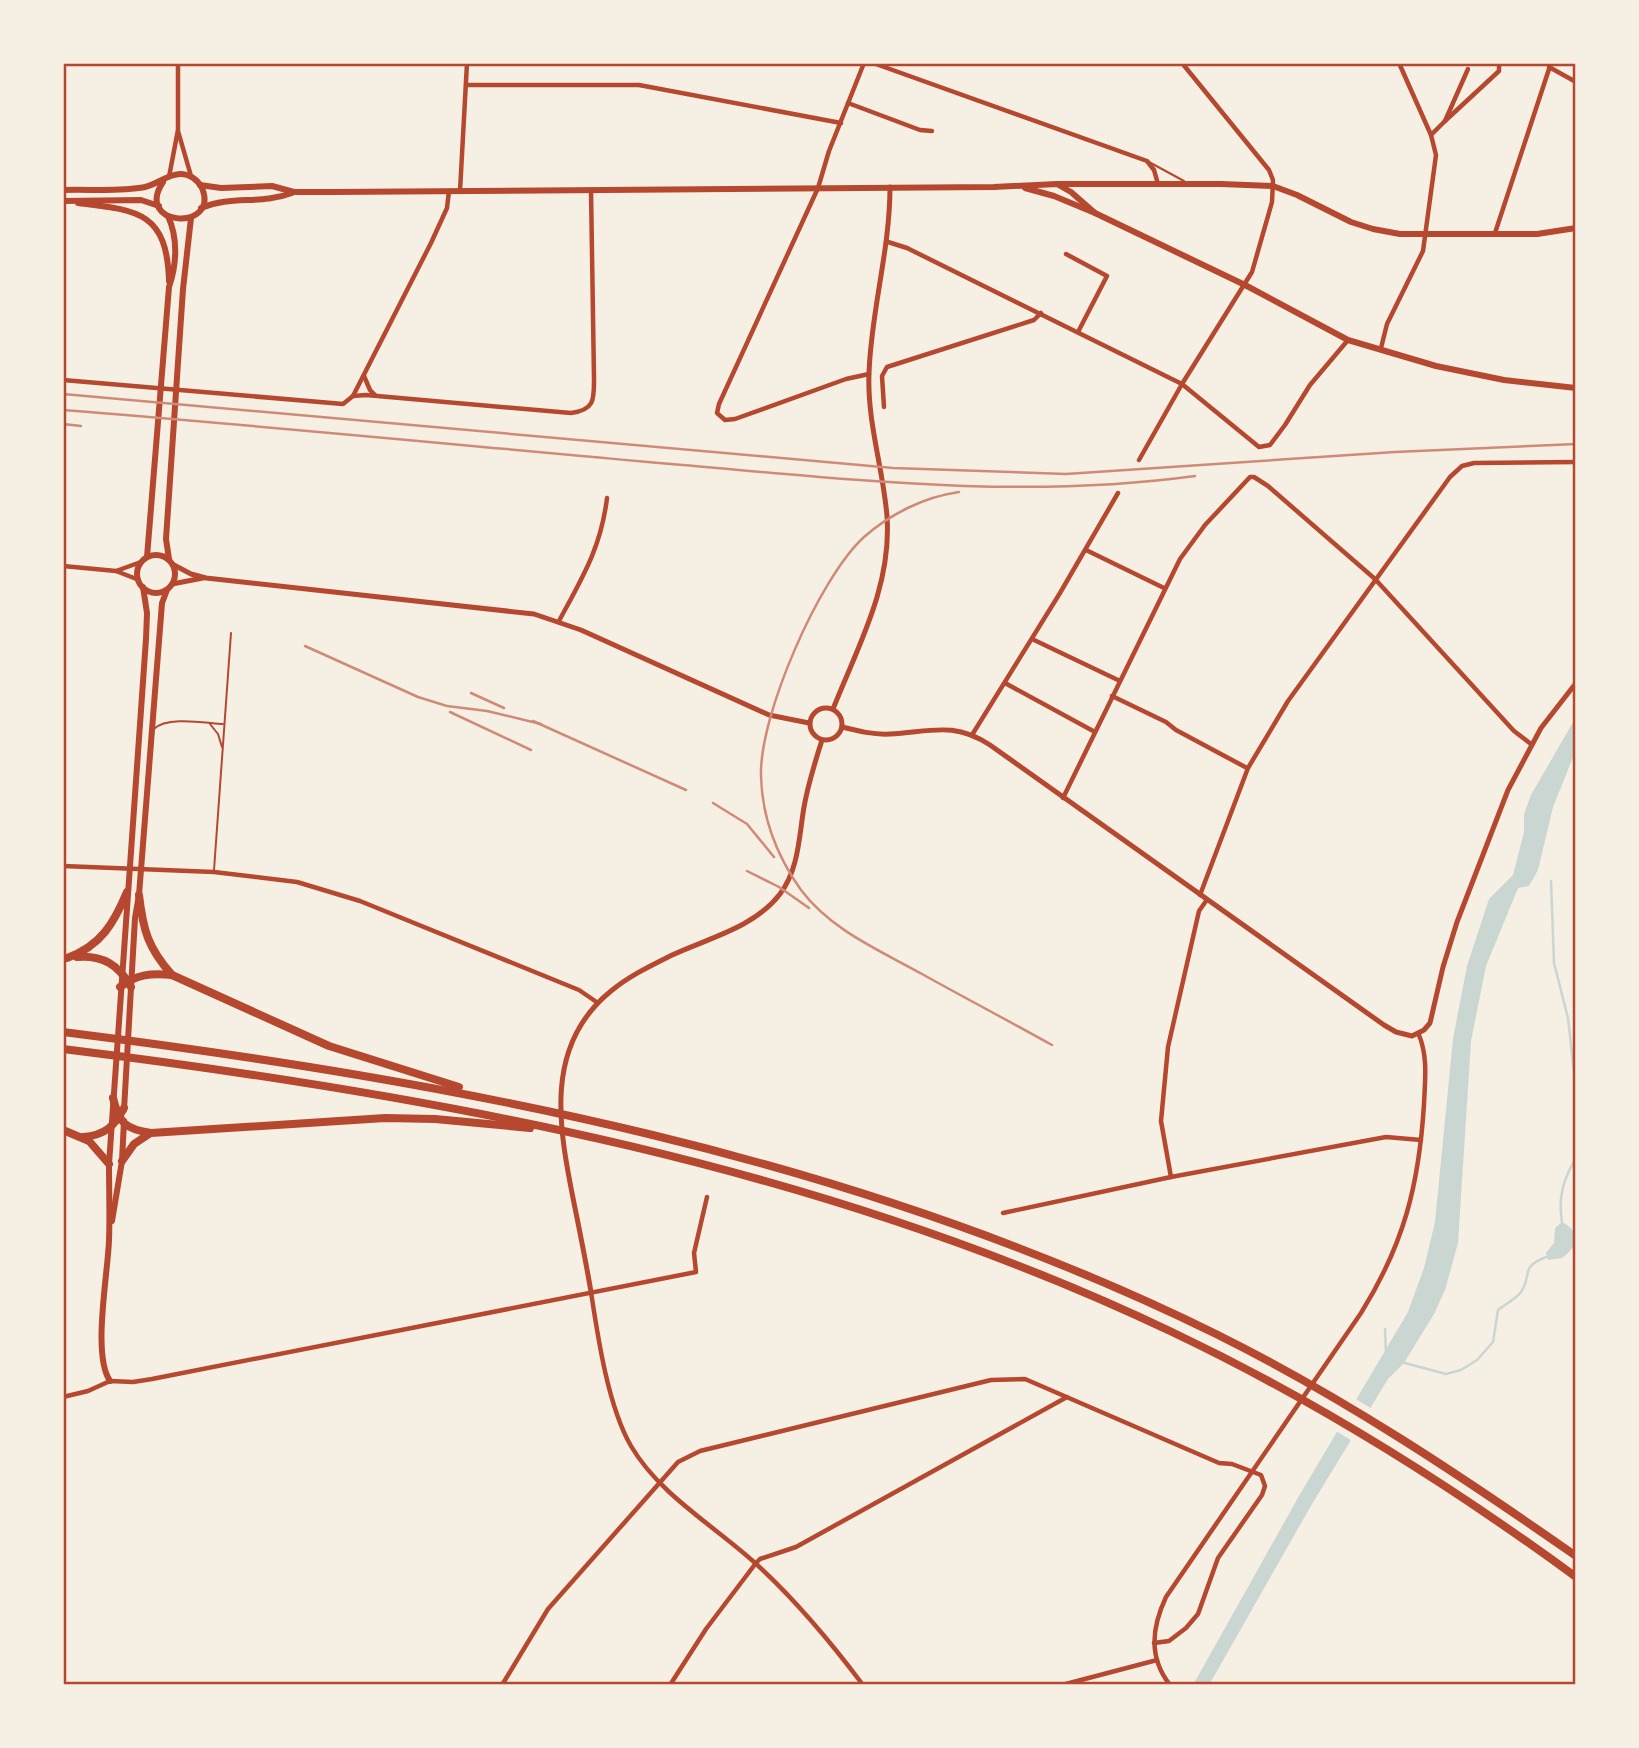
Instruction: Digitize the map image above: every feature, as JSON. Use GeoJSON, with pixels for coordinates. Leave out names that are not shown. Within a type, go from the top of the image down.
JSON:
{"type":"FeatureCollection","features":[{"type":"Feature","properties":{"kind":"highway"},"geometry":{"type":"LineString","coordinates":[[65,959],[84,951],[105,935],[127,892]]}},
{"type":"Feature","properties":{"kind":"highway"},"geometry":{"type":"LineString","coordinates":[[139,895],[147,937],[157,957],[172,975]]}},
{"type":"Feature","properties":{"kind":"highway"},"geometry":{"type":"LineString","coordinates":[[65,959],[99,958],[121,971],[130,982]]}},
{"type":"Feature","properties":{"kind":"highway"},"geometry":{"type":"LineString","coordinates":[[120,987],[143,975],[172,975],[329,1046],[509,1101]]}},
{"type":"Feature","properties":{"kind":"highway"},"geometry":{"type":"LineString","coordinates":[[63,1031],[269,1059],[509,1101],[741,1157],[939,1218],[1031,1252],[1154,1305],[1247,1350],[1381,1426],[1448,1468],[1576,1556]]}},
{"type":"Feature","properties":{"kind":"highway"},"geometry":{"type":"LineString","coordinates":[[63,1049],[352,1090],[566,1131],[681,1158],[793,1189],[979,1251],[1072,1287],[1171,1332],[1327,1413],[1438,1482],[1576,1577]]}},
{"type":"Feature","properties":{"kind":"highway"},"geometry":{"type":"LineString","coordinates":[[113,1098],[121,1121],[138,1131],[150,1133],[404,1118],[566,1131]]}},
{"type":"Feature","properties":{"kind":"highway"},"geometry":{"type":"LineString","coordinates":[[83,1137],[97,1135],[121,1121],[124,1108]]}},
{"type":"Feature","properties":{"kind":"highway"},"geometry":{"type":"LineString","coordinates":[[63,1130],[83,1137],[94,1145],[109,1164]]}},
{"type":"Feature","properties":{"kind":"highway"},"geometry":{"type":"LineString","coordinates":[[122,1161],[134,1144],[150,1133]]}},
{"type":"Feature","properties":{"kind":"main road"},"geometry":{"type":"LineString","coordinates":[[63,190],[138,188],[180,174],[191,177],[200,184],[221,188],[272,186],[294,192],[1017,187],[1056,184],[1273,186],[1373,229],[1400,234],[1536,234],[1576,228]]}},
{"type":"Feature","properties":{"kind":"main road"},"geometry":{"type":"LineString","coordinates":[[166,179],[157,196],[159,206],[175,234],[174,272],[169,287]]}},
{"type":"Feature","properties":{"kind":"main road"},"geometry":{"type":"LineString","coordinates":[[200,184],[204,196],[201,208]]}},
{"type":"Feature","properties":{"kind":"main road"},"geometry":{"type":"LineString","coordinates":[[1056,184],[1071,192],[1095,212]]}},
{"type":"Feature","properties":{"kind":"main road"},"geometry":{"type":"LineString","coordinates":[[1017,187],[1054,195],[1095,212],[1245,285],[1349,340],[1436,366],[1504,380],[1575,388]]}},
{"type":"Feature","properties":{"kind":"main road"},"geometry":{"type":"LineString","coordinates":[[167,216],[181,220],[191,218],[201,208],[221,201],[275,200],[294,192]]}},
{"type":"Feature","properties":{"kind":"main road"},"geometry":{"type":"LineString","coordinates":[[64,201],[141,200],[159,206]]}},
{"type":"Feature","properties":{"kind":"main road"},"geometry":{"type":"LineString","coordinates":[[64,201],[120,208],[136,213],[152,224],[165,244],[169,287],[144,559],[138,571],[147,613],[109,1164],[109,1240],[102,1340],[103,1363],[110,1381]]}},
{"type":"Feature","properties":{"kind":"main road"},"geometry":{"type":"LineString","coordinates":[[124,1108],[131,1013],[130,982],[162,603],[176,575],[166,548],[183,289],[191,218]]}},
{"type":"Feature","properties":{"kind":"main road"},"geometry":{"type":"LineString","coordinates":[[144,559],[158,555],[171,562]]}},
{"type":"Feature","properties":{"kind":"main road"},"geometry":{"type":"LineString","coordinates":[[143,587],[155,593],[169,587]]}},
{"type":"Feature","properties":{"kind":"main road"},"geometry":{"type":"LineString","coordinates":[[109,1240],[122,1161],[121,1121]]}},
{"type":"Feature","properties":{"kind":"street"},"geometry":{"type":"LineString","coordinates":[[166,179],[178,130],[178,63]]}},
{"type":"Feature","properties":{"kind":"street"},"geometry":{"type":"LineString","coordinates":[[460,191],[467,63]]}},
{"type":"Feature","properties":{"kind":"street"},"geometry":{"type":"LineString","coordinates":[[864,63],[818,188],[717,409],[719,416],[725,420],[735,419],[846,379],[869,374]]}},
{"type":"Feature","properties":{"kind":"street"},"geometry":{"type":"LineString","coordinates":[[873,63],[1147,161],[1154,170],[1158,184]]}},
{"type":"Feature","properties":{"kind":"street"},"geometry":{"type":"LineString","coordinates":[[1139,460],[1182,384],[1252,272],[1272,202],[1271,175],[1263,162],[1182,63]]}},
{"type":"Feature","properties":{"kind":"street"},"geometry":{"type":"LineString","coordinates":[[1381,348],[1387,324],[1423,251],[1436,155],[1431,135],[1399,63]]}},
{"type":"Feature","properties":{"kind":"street"},"geometry":{"type":"LineString","coordinates":[[1431,135],[1499,71],[1499,63]]}},
{"type":"Feature","properties":{"kind":"street"},"geometry":{"type":"LineString","coordinates":[[1495,233],[1550,65],[1576,82]]}},
{"type":"Feature","properties":{"kind":"street"},"geometry":{"type":"LineString","coordinates":[[1445,121],[1468,69]]}},
{"type":"Feature","properties":{"kind":"street"},"geometry":{"type":"LineString","coordinates":[[466,85],[639,85],[841,123]]}},
{"type":"Feature","properties":{"kind":"street"},"geometry":{"type":"LineString","coordinates":[[848,103],[920,130],[932,131]]}},
{"type":"Feature","properties":{"kind":"street"},"geometry":{"type":"LineString","coordinates":[[178,130],[191,177]]}},
{"type":"Feature","properties":{"kind":"street"},"geometry":{"type":"LineString","coordinates":[[833,709],[879,594],[886,558],[887,514],[873,434],[869,374],[888,242],[890,187]]}},
{"type":"Feature","properties":{"kind":"street"},"geometry":{"type":"LineString","coordinates":[[353,396],[571,413],[582,412],[589,407],[594,398],[591,190]]}},
{"type":"Feature","properties":{"kind":"street"},"geometry":{"type":"LineString","coordinates":[[63,380],[343,404],[353,396],[431,243],[447,208],[449,191]]}},
{"type":"Feature","properties":{"kind":"street"},"geometry":{"type":"LineString","coordinates":[[888,242],[907,248],[1182,384],[1259,447],[1270,445],[1310,385],[1349,340]]}},
{"type":"Feature","properties":{"kind":"street"},"geometry":{"type":"LineString","coordinates":[[1066,254],[1107,276],[1078,332]]}},
{"type":"Feature","properties":{"kind":"street"},"geometry":{"type":"LineString","coordinates":[[884,407],[882,376],[887,367],[1034,320],[1041,313]]}},
{"type":"Feature","properties":{"kind":"street"},"geometry":{"type":"LineString","coordinates":[[364,374],[370,390],[376,396]]}},
{"type":"Feature","properties":{"kind":"street"},"geometry":{"type":"LineString","coordinates":[[1199,896],[1248,768],[1288,701],[1450,477],[1462,466],[1474,463],[1576,462]]}},
{"type":"Feature","properties":{"kind":"street"},"geometry":{"type":"LineString","coordinates":[[1062,797],[1180,559],[1196,535],[1247,480],[1254,477],[1268,486],[1375,579],[1514,731],[1531,744]]}},
{"type":"Feature","properties":{"kind":"street"},"geometry":{"type":"LineString","coordinates":[[972,735],[1118,493]]}},
{"type":"Feature","properties":{"kind":"street"},"geometry":{"type":"LineString","coordinates":[[559,621],[590,564],[604,525],[607,498]]}},
{"type":"Feature","properties":{"kind":"street"},"geometry":{"type":"LineString","coordinates":[[1086,550],[1164,588]]}},
{"type":"Feature","properties":{"kind":"street"},"geometry":{"type":"LineString","coordinates":[[116,571],[144,559]]}},
{"type":"Feature","properties":{"kind":"street"},"geometry":{"type":"LineString","coordinates":[[171,562],[191,574],[206,578],[514,611],[559,621],[769,715],[809,723]]}},
{"type":"Feature","properties":{"kind":"street"},"geometry":{"type":"LineString","coordinates":[[63,566],[116,571],[139,580]]}},
{"type":"Feature","properties":{"kind":"street"},"geometry":{"type":"LineString","coordinates":[[169,587],[206,578]]}},
{"type":"Feature","properties":{"kind":"street"},"geometry":{"type":"LineString","coordinates":[[1032,639],[1120,681]]}},
{"type":"Feature","properties":{"kind":"street"},"geometry":{"type":"LineString","coordinates":[[842,727],[881,734],[946,728],[972,735],[990,745],[1384,1025],[1405,1035],[1419,1035],[1430,1023],[1443,967],[1460,914],[1508,790],[1531,744],[1576,683]]}},
{"type":"Feature","properties":{"kind":"street"},"geometry":{"type":"LineString","coordinates":[[1005,684],[1095,732]]}},
{"type":"Feature","properties":{"kind":"street"},"geometry":{"type":"LineString","coordinates":[[1112,696],[1166,722],[1248,768]]}},
{"type":"Feature","properties":{"kind":"street"},"geometry":{"type":"LineString","coordinates":[[809,723],[818,710],[833,709]]}},
{"type":"Feature","properties":{"kind":"street"},"geometry":{"type":"LineString","coordinates":[[809,723],[814,736],[822,740],[832,740],[841,732],[842,727],[841,718],[833,709]]}},
{"type":"Feature","properties":{"kind":"street"},"geometry":{"type":"LineString","coordinates":[[822,740],[807,793],[792,872],[782,892],[770,906],[744,923],[640,971],[609,992],[580,1027],[571,1045],[562,1072],[559,1110],[567,1170],[605,1366],[619,1418],[630,1445],[660,1482],[756,1563],[828,1638],[863,1685]]}},
{"type":"Feature","properties":{"kind":"street"},"geometry":{"type":"LineString","coordinates":[[63,866],[214,872],[268,877],[326,889],[579,990],[598,1003]]}},
{"type":"Feature","properties":{"kind":"street"},"geometry":{"type":"LineString","coordinates":[[1171,1177],[1161,1121],[1168,1047],[1199,911],[1206,901]]}},
{"type":"Feature","properties":{"kind":"street"},"geometry":{"type":"LineString","coordinates":[[1170,1685],[1157,1660],[1154,1643],[1155,1626],[1166,1597],[1361,1313],[1383,1276],[1406,1221],[1421,1140],[1426,1062],[1419,1035]]}},
{"type":"Feature","properties":{"kind":"street"},"geometry":{"type":"LineString","coordinates":[[1003,1213],[1171,1177],[1386,1137],[1421,1140]]}},
{"type":"Feature","properties":{"kind":"street"},"geometry":{"type":"LineString","coordinates":[[63,1397],[88,1391],[110,1381],[121,1383],[152,1379],[696,1272],[694,1252],[707,1197]]}},
{"type":"Feature","properties":{"kind":"street"},"geometry":{"type":"LineString","coordinates":[[502,1685],[548,1609],[678,1462],[700,1451],[991,1380],[1025,1379],[1219,1463],[1232,1464],[1261,1475],[1264,1480],[1262,1495],[1215,1564],[1198,1614],[1169,1641],[1154,1643]]}},
{"type":"Feature","properties":{"kind":"street"},"geometry":{"type":"LineString","coordinates":[[670,1685],[706,1629],[760,1559],[796,1547],[1067,1397]]}},
{"type":"Feature","properties":{"kind":"street"},"geometry":{"type":"LineString","coordinates":[[1062,1685],[1157,1660]]}},
{"type":"Feature","properties":{"kind":"lane"},"geometry":{"type":"LineString","coordinates":[[1147,161],[1188,184]]}},
{"type":"Feature","properties":{"kind":"lane"},"geometry":{"type":"LineString","coordinates":[[214,872],[231,633]]}},
{"type":"Feature","properties":{"kind":"lane"},"geometry":{"type":"LineString","coordinates":[[151,733],[159,724],[169,722],[225,724]]}},
{"type":"Feature","properties":{"kind":"lane"},"geometry":{"type":"LineString","coordinates":[[210,723],[223,747]]}},
{"type":"Feature","properties":{"kind":"shaded area"},"geometry":{"type":"Polygon","coordinates":[[[1576,717],[1576,750],[1553,807],[1538,870],[1529,886],[1518,888],[1486,966],[1471,1041],[1458,1243],[1445,1290],[1434,1314],[1404,1363],[1388,1379],[1312,1504],[1209,1685],[1193,1685],[1299,1496],[1408,1312],[1424,1268],[1435,1222],[1453,1039],[1467,966],[1489,899],[1513,875],[1524,832],[1524,814],[1531,795],[1576,717]]]}},
{"type":"Feature","properties":{"kind":"shaded area"},"geometry":{"type":"Polygon","coordinates":[[[1562,1222],[1573,1230],[1575,1244],[1562,1258],[1548,1260],[1546,1253],[1554,1243],[1555,1228],[1562,1222]]]}},
{"type":"Feature","properties":{"kind":"pier"},"geometry":{"type":"Polygon","coordinates":[[[1354,1398],[1374,1410],[1354,1442],[1334,1430],[1354,1398]]]}},
{"type":"Feature","properties":{"kind":"waterway"},"geometry":{"type":"LineString","coordinates":[[1551,881],[1554,963],[1568,1018],[1576,1090]]}},
{"type":"Feature","properties":{"kind":"waterway"},"geometry":{"type":"LineString","coordinates":[[1562,1222],[1563,1189],[1576,1158]]}},
{"type":"Feature","properties":{"kind":"waterway"},"geometry":{"type":"LineString","coordinates":[[1401,1362],[1446,1374],[1461,1370],[1477,1360],[1493,1342],[1498,1310],[1519,1295],[1529,1268],[1546,1257]]}},
{"type":"Feature","properties":{"kind":"waterway"},"geometry":{"type":"LineString","coordinates":[[1385,1329],[1386,1353]]}},
{"type":"Feature","properties":{"kind":"railway"},"geometry":{"type":"LineString","coordinates":[[63,394],[893,468],[1066,474],[1395,452],[1576,444]]}},
{"type":"Feature","properties":{"kind":"railway"},"geometry":{"type":"LineString","coordinates":[[63,410],[802,476],[933,485],[1064,486],[1195,476]]}},
{"type":"Feature","properties":{"kind":"railway"},"geometry":{"type":"LineString","coordinates":[[63,424],[81,426]]}},
{"type":"Feature","properties":{"kind":"railway"},"geometry":{"type":"LineString","coordinates":[[959,492],[920,502],[885,521],[864,537],[829,583],[795,649],[770,719],[761,776],[764,807],[772,836],[785,864],[801,890],[827,917],[873,947],[1052,1045]]}},
{"type":"Feature","properties":{"kind":"railway"},"geometry":{"type":"LineString","coordinates":[[305,646],[418,697],[447,706],[487,711],[541,724]]}},
{"type":"Feature","properties":{"kind":"railway"},"geometry":{"type":"LineString","coordinates":[[471,693],[504,708]]}},
{"type":"Feature","properties":{"kind":"railway"},"geometry":{"type":"LineString","coordinates":[[450,712],[531,750]]}},
{"type":"Feature","properties":{"kind":"railway"},"geometry":{"type":"LineString","coordinates":[[533,721],[686,790]]}},
{"type":"Feature","properties":{"kind":"railway"},"geometry":{"type":"LineString","coordinates":[[713,803],[747,824],[774,857]]}},
{"type":"Feature","properties":{"kind":"railway"},"geometry":{"type":"LineString","coordinates":[[747,871],[779,887],[809,908]]}}]}
